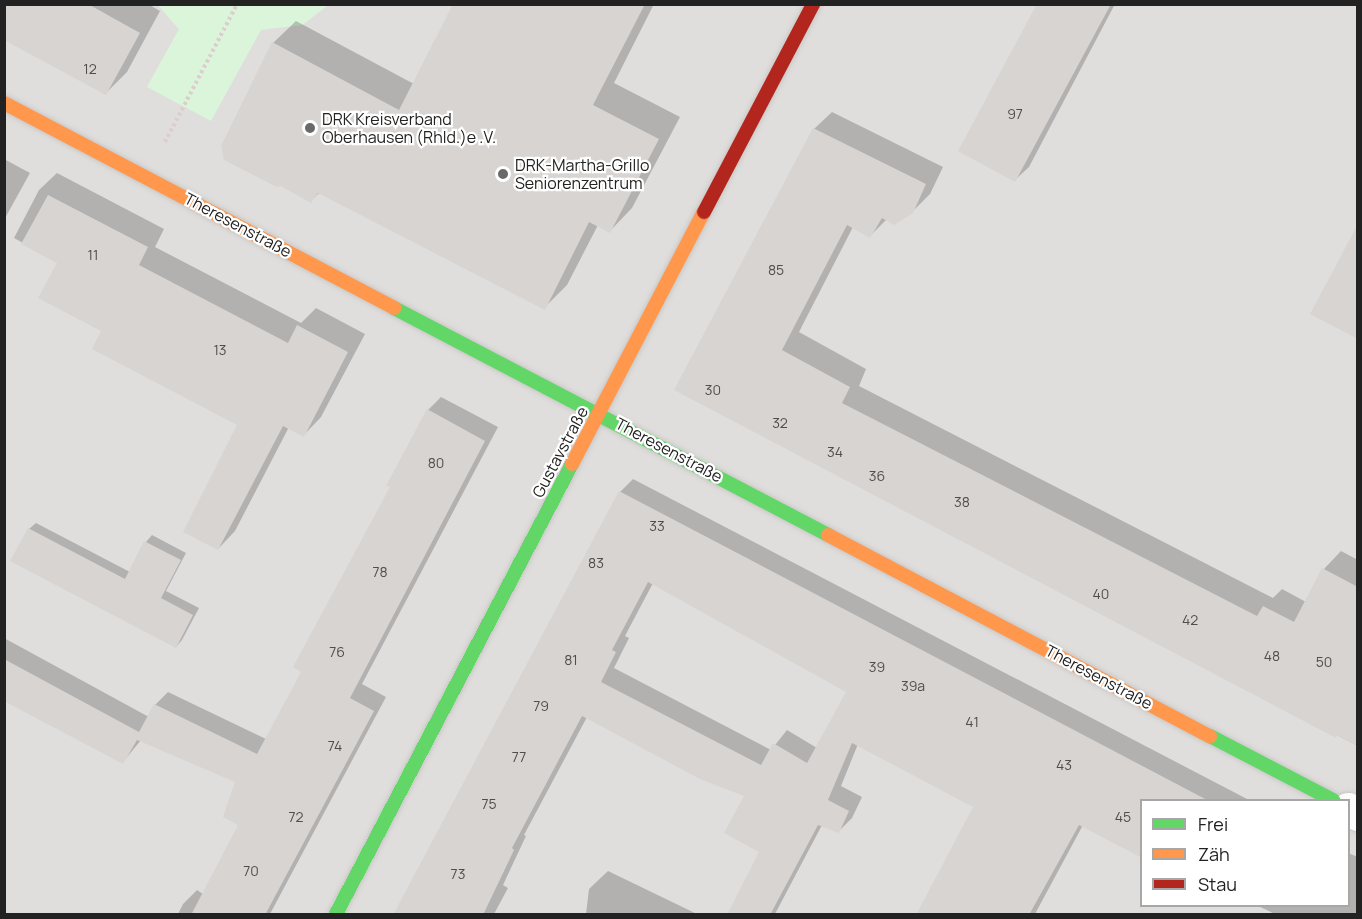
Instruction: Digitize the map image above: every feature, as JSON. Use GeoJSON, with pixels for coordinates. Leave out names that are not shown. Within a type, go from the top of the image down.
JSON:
{"type":"FeatureCollection","features":[{"type":"Feature","properties":{"kind":"street","name":"Gustavstraße"},"geometry":{"type":"LineString","coordinates":[[336,915],[813,4]]}},
{"type":"Feature","properties":{"kind":"street","name":"Theresenstraße"},"geometry":{"type":"LineString","coordinates":[[4,103],[560,395],[599,413],[1329,799]]}},
{"type":"Feature","properties":{"kind":"path"},"geometry":{"type":"LineString","coordinates":[[147,177],[237,4]]}},
{"type":"Feature","properties":{"kind":"shaded area"},"geometry":{"type":"Polygon","coordinates":[[[5,5],[158,5],[179,29],[261,29],[302,25],[328,5],[1357,5],[1357,914],[5,914],[5,5]]]}},
{"type":"Feature","properties":{"kind":"green space"},"geometry":{"type":"Polygon","coordinates":[[[158,5],[328,5],[302,25],[261,30],[211,121],[147,87],[179,29],[158,5]]]}},
{"type":"Feature","properties":{"kind":"building"},"geometry":{"type":"Polygon","coordinates":[[[4,4],[88,4],[140,33],[106,95],[4,40],[4,4]]]}},
{"type":"Feature","properties":{"kind":"building","name":"DRK-Martha-Grillo Seniorenzentrum"},"geometry":{"type":"Polygon","coordinates":[[[453,4],[645,4],[593,105],[659,139],[610,233],[589,222],[545,310],[318,193],[311,203],[281,186],[277,187],[224,160],[221,146],[272,42],[399,110],[453,4]]]}},
{"type":"Feature","properties":{"kind":"building"},"geometry":{"type":"Polygon","coordinates":[[[1037,4],[1111,4],[1015,182],[958,151],[1037,4]]]}},
{"type":"Feature","properties":{"kind":"building"},"geometry":{"type":"Polygon","coordinates":[[[813,128],[926,184],[913,213],[894,225],[882,218],[870,238],[847,225],[782,350],[850,387],[842,403],[1257,616],[1263,606],[1294,622],[1322,568],[1358,587],[1358,746],[1337,735],[1336,738],[674,390],[813,128]]]}},
{"type":"Feature","properties":{"kind":"building"},"geometry":{"type":"Polygon","coordinates":[[[48,195],[148,247],[139,265],[288,343],[297,325],[348,352],[304,437],[283,426],[218,550],[183,532],[237,425],[92,349],[101,331],[38,298],[57,263],[21,244],[48,195]]]}},
{"type":"Feature","properties":{"kind":"building"},"geometry":{"type":"Polygon","coordinates":[[[1358,224],[1358,339],[1310,314],[1358,224]]]}},
{"type":"Feature","properties":{"kind":"building"},"geometry":{"type":"Polygon","coordinates":[[[427,409],[485,441],[350,698],[374,711],[265,915],[191,915],[238,825],[223,817],[235,782],[137,740],[123,764],[4,701],[4,659],[139,732],[154,704],[257,754],[301,672],[293,667],[390,487],[386,486],[427,409]]]}},
{"type":"Feature","properties":{"kind":"building"},"geometry":{"type":"Polygon","coordinates":[[[619,491],[1205,799],[1140,799],[1140,857],[1079,825],[1029,915],[916,915],[973,807],[852,743],[828,800],[849,811],[839,833],[818,825],[770,915],[727,915],[759,852],[724,833],[744,796],[700,779],[582,716],[512,848],[514,850],[483,915],[393,915],[619,491]],[[648,582],[612,650],[616,652],[601,682],[761,765],[773,743],[807,763],[846,692],[648,582]]]}},
{"type":"Feature","properties":{"kind":"building"},"geometry":{"type":"Polygon","coordinates":[[[28,528],[125,579],[144,541],[181,560],[161,598],[193,615],[176,648],[10,561],[28,528]]]}},
{"type":"Feature","properties":{"kind":"traffic: fast"},"geometry":{"type":"LineString","coordinates":[[394,308],[828,535]]}},
{"type":"Feature","properties":{"kind":"traffic: fast"},"geometry":{"type":"LineString","coordinates":[[336,914],[572,464]]}},
{"type":"Feature","properties":{"kind":"traffic: fast"},"geometry":{"type":"LineString","coordinates":[[1210,736],[1331,799]]}},
{"type":"Feature","properties":{"kind":"traffic: slow"},"geometry":{"type":"LineString","coordinates":[[4,103],[394,308]]}},
{"type":"Feature","properties":{"kind":"traffic: slow"},"geometry":{"type":"LineString","coordinates":[[572,464],[704,212]]}},
{"type":"Feature","properties":{"kind":"traffic: slow"},"geometry":{"type":"LineString","coordinates":[[828,535],[1210,736]]}},
{"type":"Feature","properties":{"kind":"traffic: jam"},"geometry":{"type":"LineString","coordinates":[[704,212],[813,4]]}},
{"type":"Feature","properties":{"kind":"place","name":"DRK Kreisverband Oberhausen (Rhld.)e .V."},"geometry":{"type":"Point","coordinates":[310,128]}},
{"type":"Feature","properties":{"kind":"place","name":"DRK-Martha-Grillo Seniorenzentrum"},"geometry":{"type":"Point","coordinates":[503,174]}}]}
